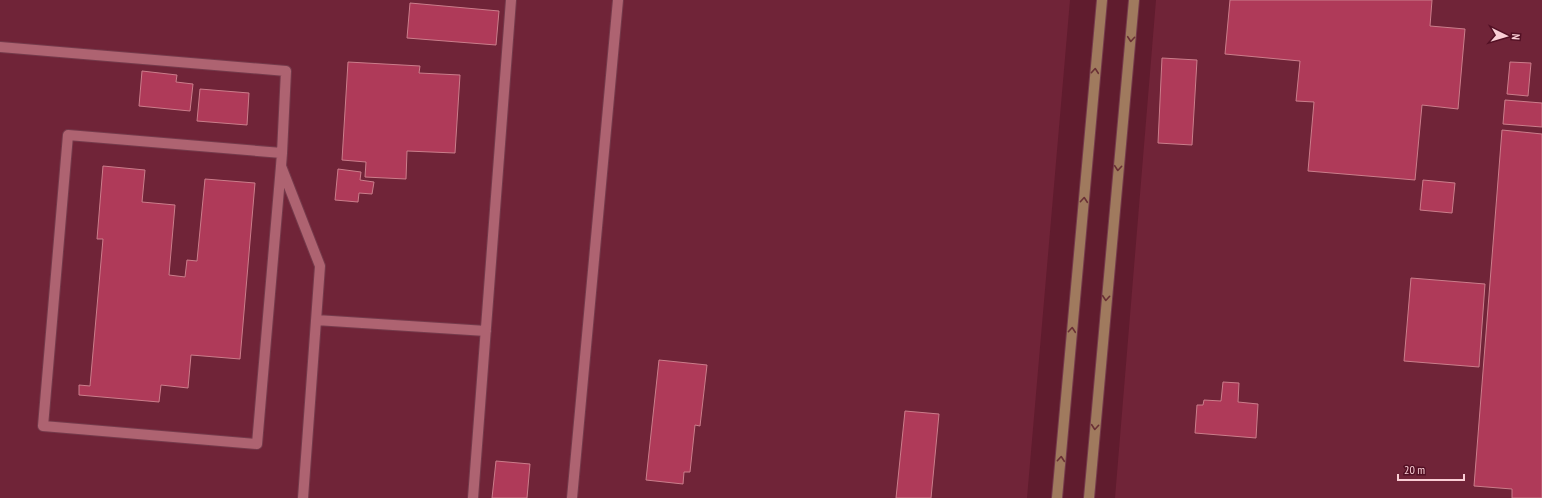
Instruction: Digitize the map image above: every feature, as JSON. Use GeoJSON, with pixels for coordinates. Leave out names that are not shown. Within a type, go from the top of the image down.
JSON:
{"type":"FeatureCollection","features":[{"type":"Feature","properties":{"kind":"street"},"geometry":{"type":"LineString","coordinates":[[1057,498],[1102,0]]}},
{"type":"Feature","properties":{"kind":"street"},"geometry":{"type":"LineString","coordinates":[[1089,498],[1134,0]]}},
{"type":"Feature","properties":{"kind":"lane"},"geometry":{"type":"LineString","coordinates":[[473,498],[511,0]]}},
{"type":"Feature","properties":{"kind":"lane"},"geometry":{"type":"LineString","coordinates":[[572,498],[618,0]]}},
{"type":"Feature","properties":{"kind":"lane"},"geometry":{"type":"LineString","coordinates":[[0,46],[286,71],[282,153],[281,166],[257,444],[44,426],[68,135],[282,153]]}},
{"type":"Feature","properties":{"kind":"lane"},"geometry":{"type":"LineString","coordinates":[[281,166],[320,266],[303,498]]}},
{"type":"Feature","properties":{"kind":"lane"},"geometry":{"type":"LineString","coordinates":[[316,320],[486,331]]}},
{"type":"Feature","properties":{"kind":"shaded area"},"geometry":{"type":"Polygon","coordinates":[[[0,0],[1070,0],[1027,498],[0,498],[0,0]]]}},
{"type":"Feature","properties":{"kind":"shaded area"},"geometry":{"type":"Polygon","coordinates":[[[1156,0],[1542,0],[1542,498],[1115,498],[1156,0]]]}},
{"type":"Feature","properties":{"kind":"building"},"geometry":{"type":"Polygon","coordinates":[[[1230,0],[1432,0],[1430,26],[1465,29],[1458,109],[1422,105],[1415,180],[1308,171],[1314,102],[1296,101],[1300,61],[1225,54],[1230,0]]]}},
{"type":"Feature","properties":{"kind":"building"},"geometry":{"type":"Polygon","coordinates":[[[410,3],[499,11],[496,45],[407,38],[410,3]]]}},
{"type":"Feature","properties":{"kind":"building"},"geometry":{"type":"Polygon","coordinates":[[[1162,58],[1197,60],[1192,145],[1158,143],[1162,58]]]}},
{"type":"Feature","properties":{"kind":"building"},"geometry":{"type":"Polygon","coordinates":[[[348,62],[420,66],[419,73],[460,75],[455,153],[407,151],[406,179],[365,177],[366,162],[342,160],[348,62]]]}},
{"type":"Feature","properties":{"kind":"building"},"geometry":{"type":"Polygon","coordinates":[[[1510,62],[1531,63],[1528,96],[1507,94],[1510,62]]]}},
{"type":"Feature","properties":{"kind":"building"},"geometry":{"type":"Polygon","coordinates":[[[142,71],[177,75],[176,82],[193,84],[190,111],[139,106],[142,71]]]}},
{"type":"Feature","properties":{"kind":"building"},"geometry":{"type":"Polygon","coordinates":[[[200,89],[249,93],[247,125],[197,121],[200,89]]]}},
{"type":"Feature","properties":{"kind":"building"},"geometry":{"type":"Polygon","coordinates":[[[1505,100],[1542,103],[1542,127],[1503,124],[1505,100]]]}},
{"type":"Feature","properties":{"kind":"building"},"geometry":{"type":"Polygon","coordinates":[[[1502,130],[1542,134],[1542,498],[1512,498],[1512,489],[1474,486],[1502,130]]]}},
{"type":"Feature","properties":{"kind":"building"},"geometry":{"type":"Polygon","coordinates":[[[103,166],[145,170],[142,202],[175,205],[169,275],[185,277],[187,260],[197,261],[205,179],[255,183],[240,359],[191,355],[188,388],[161,385],[159,402],[79,395],[79,385],[90,386],[103,239],[97,239],[103,166]]]}},
{"type":"Feature","properties":{"kind":"building"},"geometry":{"type":"Polygon","coordinates":[[[338,169],[361,172],[360,180],[374,182],[372,194],[359,193],[358,202],[335,200],[338,169]]]}},
{"type":"Feature","properties":{"kind":"building"},"geometry":{"type":"Polygon","coordinates":[[[1423,180],[1455,183],[1452,213],[1420,210],[1423,180]]]}},
{"type":"Feature","properties":{"kind":"building"},"geometry":{"type":"Polygon","coordinates":[[[1411,278],[1485,284],[1479,367],[1404,361],[1411,278]]]}},
{"type":"Feature","properties":{"kind":"building"},"geometry":{"type":"Polygon","coordinates":[[[659,360],[707,365],[700,426],[695,425],[690,472],[684,472],[683,484],[646,480],[659,360]]]}},
{"type":"Feature","properties":{"kind":"building"},"geometry":{"type":"Polygon","coordinates":[[[1223,382],[1239,383],[1238,402],[1258,404],[1256,438],[1195,433],[1197,405],[1203,405],[1204,400],[1221,401],[1223,382]]]}},
{"type":"Feature","properties":{"kind":"building"},"geometry":{"type":"Polygon","coordinates":[[[905,411],[939,414],[931,498],[896,498],[905,411]]]}},
{"type":"Feature","properties":{"kind":"building"},"geometry":{"type":"Polygon","coordinates":[[[496,461],[530,464],[527,498],[492,498],[496,461]]]}}]}
